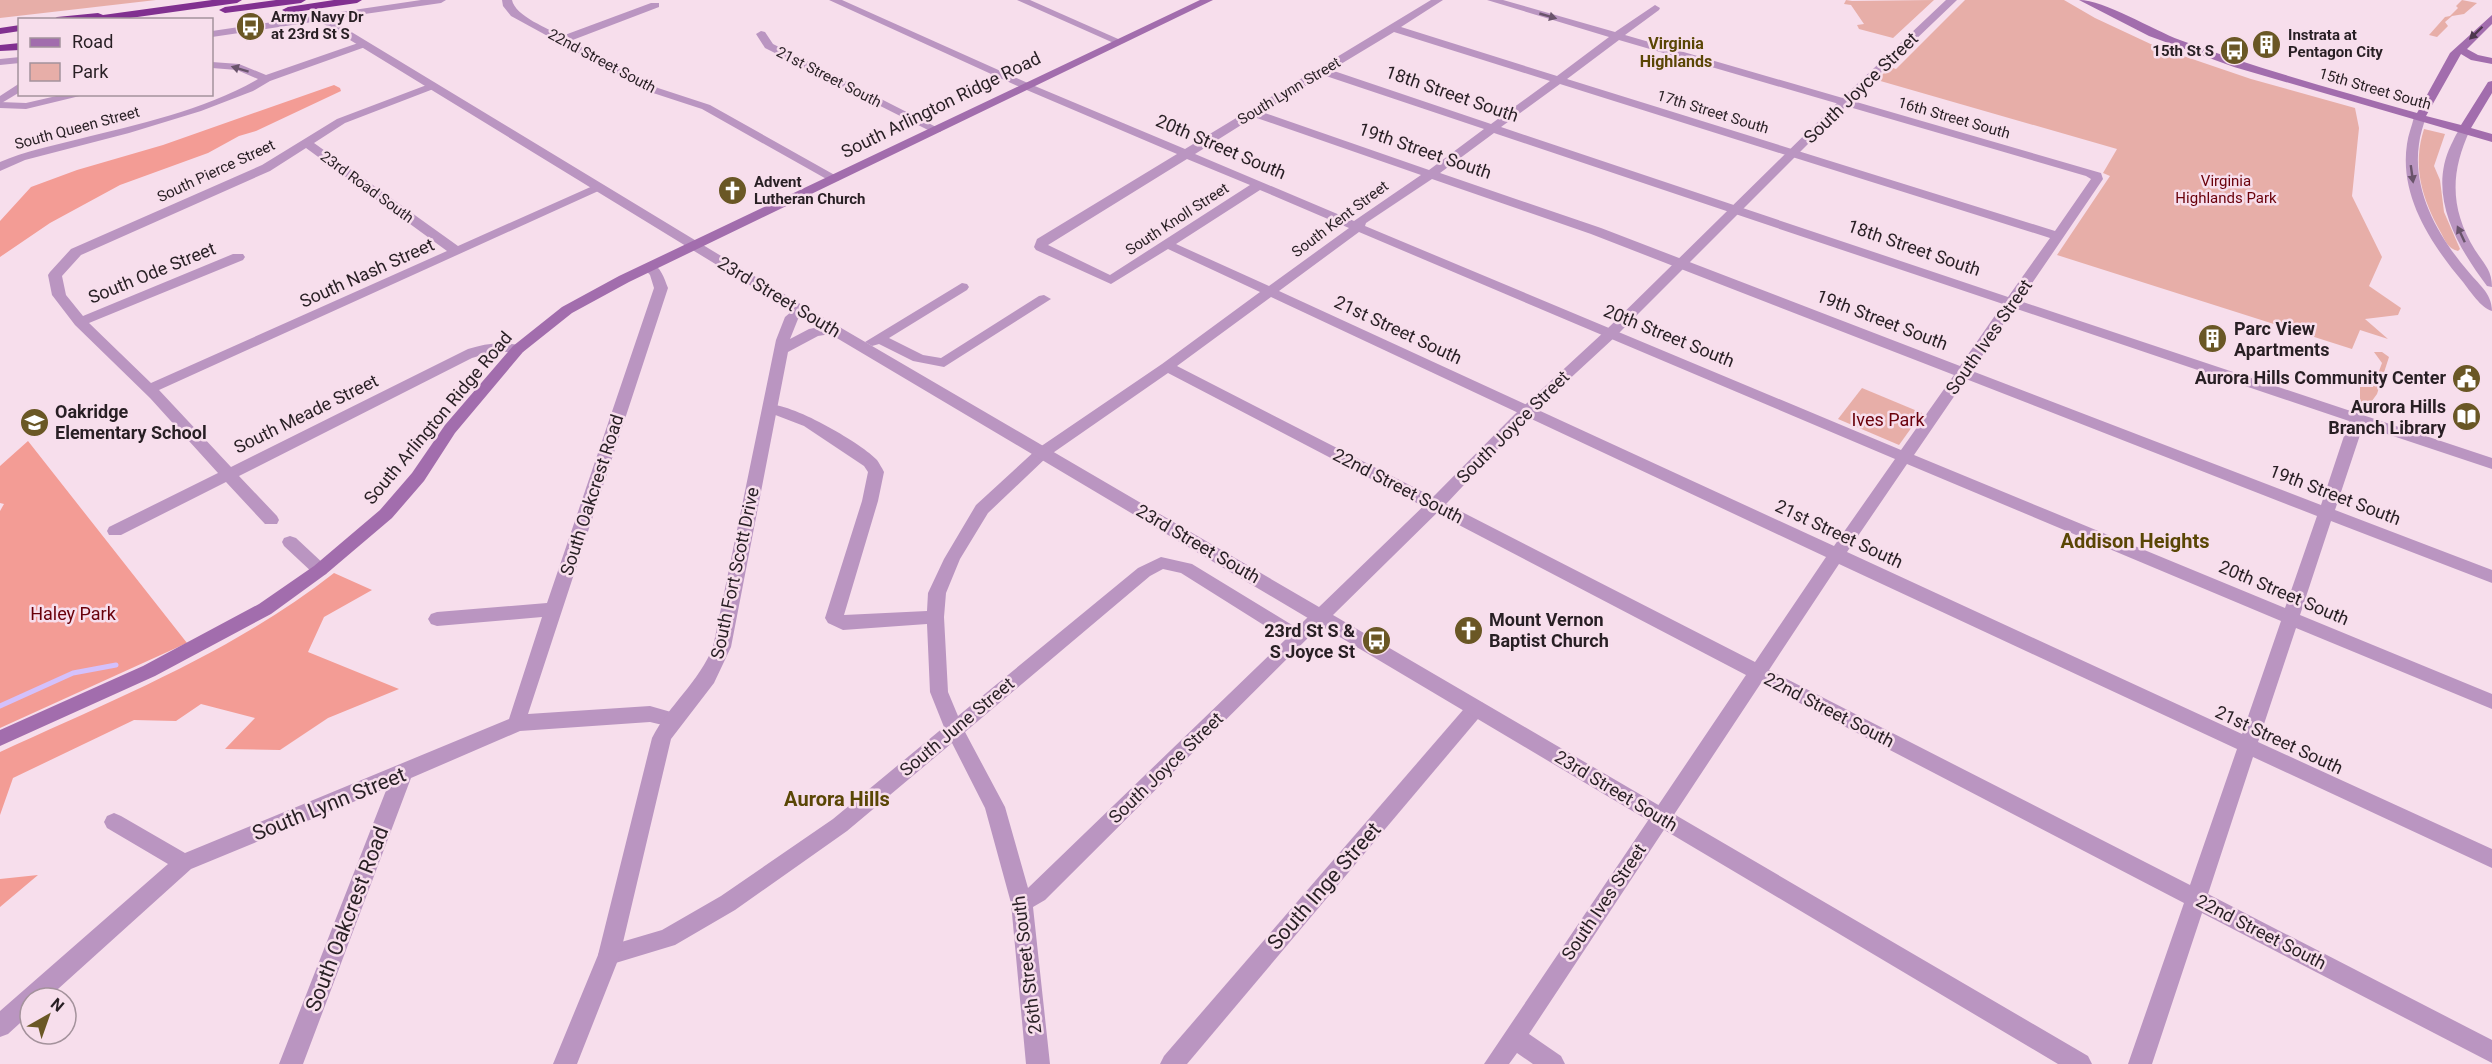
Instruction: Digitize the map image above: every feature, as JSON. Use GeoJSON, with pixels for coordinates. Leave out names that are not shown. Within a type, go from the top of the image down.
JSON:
{"type":"FeatureCollection","features":[{"type":"Feature","properties":{"kind":"highway"},"geometry":{"type":"LineString","coordinates":[[101,18],[237,0]]}},
{"type":"Feature","properties":{"kind":"highway"},"geometry":{"type":"LineString","coordinates":[[167,18],[301,0]]}},
{"type":"Feature","properties":{"kind":"highway"},"geometry":{"type":"LineString","coordinates":[[221,19],[357,0]]}},
{"type":"Feature","properties":{"kind":"highway"},"geometry":{"type":"LineString","coordinates":[[78,18],[142,12]]}},
{"type":"Feature","properties":{"kind":"highway"},"geometry":{"type":"LineString","coordinates":[[0,29],[18,26]]}},
{"type":"Feature","properties":{"kind":"highway"},"geometry":{"type":"LineString","coordinates":[[0,39],[18,37]]}},
{"type":"Feature","properties":{"kind":"highway"},"geometry":{"type":"LineString","coordinates":[[0,48],[18,46]]}},
{"type":"Feature","properties":{"kind":"main road","name":"South Arlington Ridge Road"},"geometry":{"type":"LineString","coordinates":[[0,738],[149,671],[265,609],[320,570],[386,514],[418,477],[450,429],[518,349],[567,310],[834,178],[1208,0]]}},
{"type":"Feature","properties":{"kind":"main road","name":"15th Street South"},"geometry":{"type":"LineString","coordinates":[[2084,0],[2137,27],[2202,53],[2276,77],[2422,113]]}},
{"type":"Feature","properties":{"kind":"main road","name":"15th Street South"},"geometry":{"type":"LineString","coordinates":[[2096,0],[2164,32],[2215,51],[2422,113],[2492,138]]}},
{"type":"Feature","properties":{"kind":"main road"},"geometry":{"type":"LineString","coordinates":[[2422,113],[2460,48],[2492,18]]}},
{"type":"Feature","properties":{"kind":"main road"},"geometry":{"type":"LineString","coordinates":[[2460,48],[2475,58],[2492,61]]}},
{"type":"Feature","properties":{"kind":"main road"},"geometry":{"type":"LineString","coordinates":[[2465,127],[2490,91]]}},
{"type":"Feature","properties":{"kind":"main road","name":"15th Street South"},"geometry":{"type":"LineString","coordinates":[[2465,127],[2492,130]]}},
{"type":"Feature","properties":{"kind":"street"},"geometry":{"type":"LineString","coordinates":[[213,34],[441,0]]}},
{"type":"Feature","properties":{"kind":"street","name":"22nd Street South"},"geometry":{"type":"LineString","coordinates":[[507,0],[508,6],[515,14],[562,40],[654,90],[706,107],[834,178]]}},
{"type":"Feature","properties":{"kind":"street","name":"20th Street South"},"geometry":{"type":"LineString","coordinates":[[834,0],[1026,86],[1610,334],[2492,702]]}},
{"type":"Feature","properties":{"kind":"street"},"geometry":{"type":"LineString","coordinates":[[1022,0],[1120,42]]}},
{"type":"Feature","properties":{"kind":"street","name":"South Lynn Street"},"geometry":{"type":"LineString","coordinates":[[1112,280],[1041,247],[1042,242],[1438,0]]}},
{"type":"Feature","properties":{"kind":"street","name":"16th Street South"},"geometry":{"type":"LineString","coordinates":[[1492,0],[2097,176]]}},
{"type":"Feature","properties":{"kind":"street","name":"South Joyce Street"},"geometry":{"type":"LineString","coordinates":[[1022,903],[1038,893],[1527,411],[1610,334],[1680,263],[1952,0]]}},
{"type":"Feature","properties":{"kind":"street"},"geometry":{"type":"LineString","coordinates":[[562,40],[655,5]]}},
{"type":"Feature","properties":{"kind":"street","name":"South Kent Street"},"geometry":{"type":"LineString","coordinates":[[1042,453],[1167,367],[1359,226],[1360,221],[1430,174],[1655,8]]}},
{"type":"Feature","properties":{"kind":"street","name":"23rd Street South"},"geometry":{"type":"LineString","coordinates":[[319,17],[833,329],[2080,1064]]}},
{"type":"Feature","properties":{"kind":"street","name":"17th Street South"},"geometry":{"type":"LineString","coordinates":[[1393,28],[2058,236]]}},
{"type":"Feature","properties":{"kind":"street","name":"21st Street South"},"geometry":{"type":"LineString","coordinates":[[761,34],[769,46],[936,130]]}},
{"type":"Feature","properties":{"kind":"street","name":"South Queen Street"},"geometry":{"type":"LineString","coordinates":[[0,167],[21,157],[197,110],[249,89],[266,79],[364,44]]}},
{"type":"Feature","properties":{"kind":"street"},"geometry":{"type":"LineString","coordinates":[[0,63],[18,60]]}},
{"type":"Feature","properties":{"kind":"street"},"geometry":{"type":"LineString","coordinates":[[213,65],[239,67],[266,79]]}},
{"type":"Feature","properties":{"kind":"street","name":"18th Street South"},"geometry":{"type":"LineString","coordinates":[[1322,71],[2492,464]]}},
{"type":"Feature","properties":{"kind":"street","name":"South Pierce Street"},"geometry":{"type":"LineString","coordinates":[[80,322],[59,295],[55,275],[76,252],[224,189],[266,168],[341,121],[432,86]]}},
{"type":"Feature","properties":{"kind":"street"},"geometry":{"type":"LineString","coordinates":[[0,103],[18,88]]}},
{"type":"Feature","properties":{"kind":"street"},"geometry":{"type":"LineString","coordinates":[[0,103],[26,106],[74,96]]}},
{"type":"Feature","properties":{"kind":"street","name":"19th Street South"},"geometry":{"type":"LineString","coordinates":[[1253,113],[1596,231],[2492,577]]}},
{"type":"Feature","properties":{"kind":"street"},"geometry":{"type":"LineString","coordinates":[[2422,113],[2412,141],[2410,160],[2414,187],[2420,203],[2448,254],[2492,307]]}},
{"type":"Feature","properties":{"kind":"street"},"geometry":{"type":"LineString","coordinates":[[2465,127],[2449,167],[2448,196],[2461,237],[2492,283]]}},
{"type":"Feature","properties":{"kind":"street","name":"23rd Road South"},"geometry":{"type":"LineString","coordinates":[[306,143],[457,252]]}},
{"type":"Feature","properties":{"kind":"street","name":"South Ives Street"},"geometry":{"type":"LineString","coordinates":[[1496,1064],[1837,554],[2014,302],[2097,176]]}},
{"type":"Feature","properties":{"kind":"street","name":"South Knoll Street"},"geometry":{"type":"LineString","coordinates":[[1112,280],[1260,184]]}},
{"type":"Feature","properties":{"kind":"street","name":"South Nash Street"},"geometry":{"type":"LineString","coordinates":[[149,389],[599,188]]}},
{"type":"Feature","properties":{"kind":"street","name":"21st Street South"},"geometry":{"type":"LineString","coordinates":[[1169,245],[2492,860]]}},
{"type":"Feature","properties":{"kind":"street","name":"South Ode Street"},"geometry":{"type":"LineString","coordinates":[[80,322],[238,257]]}},
{"type":"Feature","properties":{"kind":"street","name":"South Oakcrest Road"},"geometry":{"type":"LineString","coordinates":[[517,724],[520,709],[661,288],[656,274],[650,267]]}},
{"type":"Feature","properties":{"kind":"street"},"geometry":{"type":"LineString","coordinates":[[864,347],[963,287]]}},
{"type":"Feature","properties":{"kind":"street"},"geometry":{"type":"LineString","coordinates":[[878,338],[923,360],[944,363],[1044,299]]}},
{"type":"Feature","properties":{"kind":"street","name":"South Fort Scott Drive"},"geometry":{"type":"LineString","coordinates":[[565,1064],[609,955],[662,738],[671,718],[704,684],[715,667],[722,647],[781,350],[792,317],[802,310]]}},
{"type":"Feature","properties":{"kind":"street"},"geometry":{"type":"LineString","coordinates":[[80,322],[149,389],[271,520]]}},
{"type":"Feature","properties":{"kind":"street"},"geometry":{"type":"LineString","coordinates":[[781,350],[814,332],[833,329]]}},
{"type":"Feature","properties":{"kind":"street","name":"South Meade Street"},"geometry":{"type":"LineString","coordinates":[[115,531],[476,351],[497,346],[518,349]]}},
{"type":"Feature","properties":{"kind":"street","name":"22nd Street South"},"geometry":{"type":"LineString","coordinates":[[1167,367],[2492,1052]]}},
{"type":"Feature","properties":{"kind":"street"},"geometry":{"type":"LineString","coordinates":[[770,408],[785,410],[805,421],[870,462],[876,472],[870,501],[834,618],[843,623],[935,617]]}},
{"type":"Feature","properties":{"kind":"street"},"geometry":{"type":"LineString","coordinates":[[2140,1064],[2358,418]]}},
{"type":"Feature","properties":{"kind":"street","name":"26th Street South"},"geometry":{"type":"LineString","coordinates":[[1038,1064],[1022,903],[995,807],[954,728],[939,692],[935,617],[937,593],[952,559],[982,509],[1042,453]]}},
{"type":"Feature","properties":{"kind":"street"},"geometry":{"type":"LineString","coordinates":[[290,542],[320,570]]}},
{"type":"Feature","properties":{"kind":"street","name":"South June Street"},"geometry":{"type":"LineString","coordinates":[[609,955],[667,938],[728,903],[840,825],[1144,572],[1161,563],[1186,568],[1299,638]]}},
{"type":"Feature","properties":{"kind":"street"},"geometry":{"type":"LineString","coordinates":[[437,619],[555,609]]}},
{"type":"Feature","properties":{"kind":"street","name":"South Inge Street"},"geometry":{"type":"LineString","coordinates":[[1172,1064],[1476,708]]}},
{"type":"Feature","properties":{"kind":"street","name":"South Lynn Street"},"geometry":{"type":"LineString","coordinates":[[46,986],[184,863],[517,724],[532,721],[650,714],[671,718]]}},
{"type":"Feature","properties":{"kind":"street","name":"South Oakcrest Road"},"geometry":{"type":"LineString","coordinates":[[291,1064],[403,773]]}},
{"type":"Feature","properties":{"kind":"street"},"geometry":{"type":"LineString","coordinates":[[114,822],[184,863]]}},
{"type":"Feature","properties":{"kind":"street","name":"South Lynn Street"},"geometry":{"type":"LineString","coordinates":[[0,1026],[18,1010]]}},
{"type":"Feature","properties":{"kind":"street"},"geometry":{"type":"LineString","coordinates":[[1514,1037],[1553,1064]]}},
{"type":"Feature","properties":{"kind":"green space"},"geometry":{"type":"Polygon","coordinates":[[[0,0],[156,0],[0,18],[0,0]]]}},
{"type":"Feature","properties":{"kind":"green space"},"geometry":{"type":"Polygon","coordinates":[[[1846,0],[1934,0],[1893,38],[1859,29],[1857,25],[1864,24],[1851,5],[1844,4],[1846,0]]]}},
{"type":"Feature","properties":{"kind":"green space","name":"Virginia Highlands Park"},"geometry":{"type":"Polygon","coordinates":[[[1965,0],[2064,0],[2095,18],[2157,47],[2251,79],[2355,108],[2359,128],[2352,196],[2382,257],[2369,286],[2401,308],[2398,315],[2365,319],[2388,339],[2360,330],[2352,349],[2057,255],[2110,176],[2103,173],[2117,149],[1877,80],[1890,67],[1896,69],[1965,0]]]}},
{"type":"Feature","properties":{"kind":"green space"},"geometry":{"type":"Polygon","coordinates":[[[2462,0],[2477,3],[2464,14],[2452,16],[2445,22],[2448,26],[2437,37],[2429,35],[2445,17],[2450,16],[2458,8],[2456,6],[2462,0]]]}},
{"type":"Feature","properties":{"kind":"green space"},"geometry":{"type":"Polygon","coordinates":[[[334,85],[341,91],[256,131],[239,136],[208,153],[120,185],[50,223],[0,257],[0,221],[31,187],[77,170],[163,145],[334,85]]]}},
{"type":"Feature","properties":{"kind":"green space"},"geometry":{"type":"Polygon","coordinates":[[[2424,129],[2445,134],[2434,166],[2440,180],[2444,212],[2460,249],[2458,251],[2451,248],[2445,240],[2424,194],[2419,156],[2424,129]]]}},
{"type":"Feature","properties":{"kind":"green space"},"geometry":{"type":"Polygon","coordinates":[[[2374,352],[2382,352],[2389,357],[2377,394],[2366,409],[2360,407],[2360,387],[2373,387],[2382,363],[2374,352]]]}},
{"type":"Feature","properties":{"kind":"green space","name":"Ives Park"},"geometry":{"type":"Polygon","coordinates":[[[1862,388],[1922,413],[1899,445],[1838,419],[1862,388]]]}},
{"type":"Feature","properties":{"kind":"green space","name":"Haley Park"},"geometry":{"type":"Polygon","coordinates":[[[28,441],[187,643],[0,728],[0,511],[4,504],[0,503],[0,466],[28,441]]]}},
{"type":"Feature","properties":{"kind":"green space"},"geometry":{"type":"Polygon","coordinates":[[[334,573],[372,590],[324,617],[308,652],[399,689],[328,718],[280,750],[225,749],[255,718],[201,704],[176,721],[134,720],[13,778],[0,815],[0,752],[130,693],[214,650],[255,627],[334,573]]]}},
{"type":"Feature","properties":{"kind":"green space"},"geometry":{"type":"Polygon","coordinates":[[[38,875],[0,907],[0,879],[38,875]]]}},
{"type":"Feature","properties":{"kind":"waterway"},"geometry":{"type":"LineString","coordinates":[[0,706],[73,673],[116,665]]}},
{"type":"Feature","properties":{"kind":"place","name":"Army Navy Dr at 23rd St S"},"geometry":{"type":"Point","coordinates":[250,26]}},
{"type":"Feature","properties":{"kind":"place","name":"Instrata at Pentagon City"},"geometry":{"type":"Point","coordinates":[2267,44]}},
{"type":"Feature","properties":{"kind":"place","name":"15th St S"},"geometry":{"type":"Point","coordinates":[2235,51]}},
{"type":"Feature","properties":{"kind":"place","name":"Advent Lutheran Church"},"geometry":{"type":"Point","coordinates":[733,191]}},
{"type":"Feature","properties":{"kind":"place","name":"Parc View Apartments"},"geometry":{"type":"Point","coordinates":[2213,339]}},
{"type":"Feature","properties":{"kind":"place","name":"Aurora Hills Community Center"},"geometry":{"type":"Point","coordinates":[2467,378]}},
{"type":"Feature","properties":{"kind":"place","name":"Aurora Hills Branch Library"},"geometry":{"type":"Point","coordinates":[2467,417]}},
{"type":"Feature","properties":{"kind":"place","name":"Oakridge Elementary School"},"geometry":{"type":"Point","coordinates":[34,422]}},
{"type":"Feature","properties":{"kind":"place","name":"Mount Vernon Baptist Church"},"geometry":{"type":"Point","coordinates":[1468,630]}},
{"type":"Feature","properties":{"kind":"place","name":"23rd St S & S Joyce St"},"geometry":{"type":"Point","coordinates":[1376,641]}},
{"type":"Feature","properties":{"kind":"district","name":"Virginia Highlands"},"geometry":{"type":"Point","coordinates":[1676,52]}},
{"type":"Feature","properties":{"kind":"district","name":"Addison Heights"},"geometry":{"type":"Point","coordinates":[2135,541]}},
{"type":"Feature","properties":{"kind":"district","name":"Aurora Hills"},"geometry":{"type":"Point","coordinates":[837,799]}}]}
